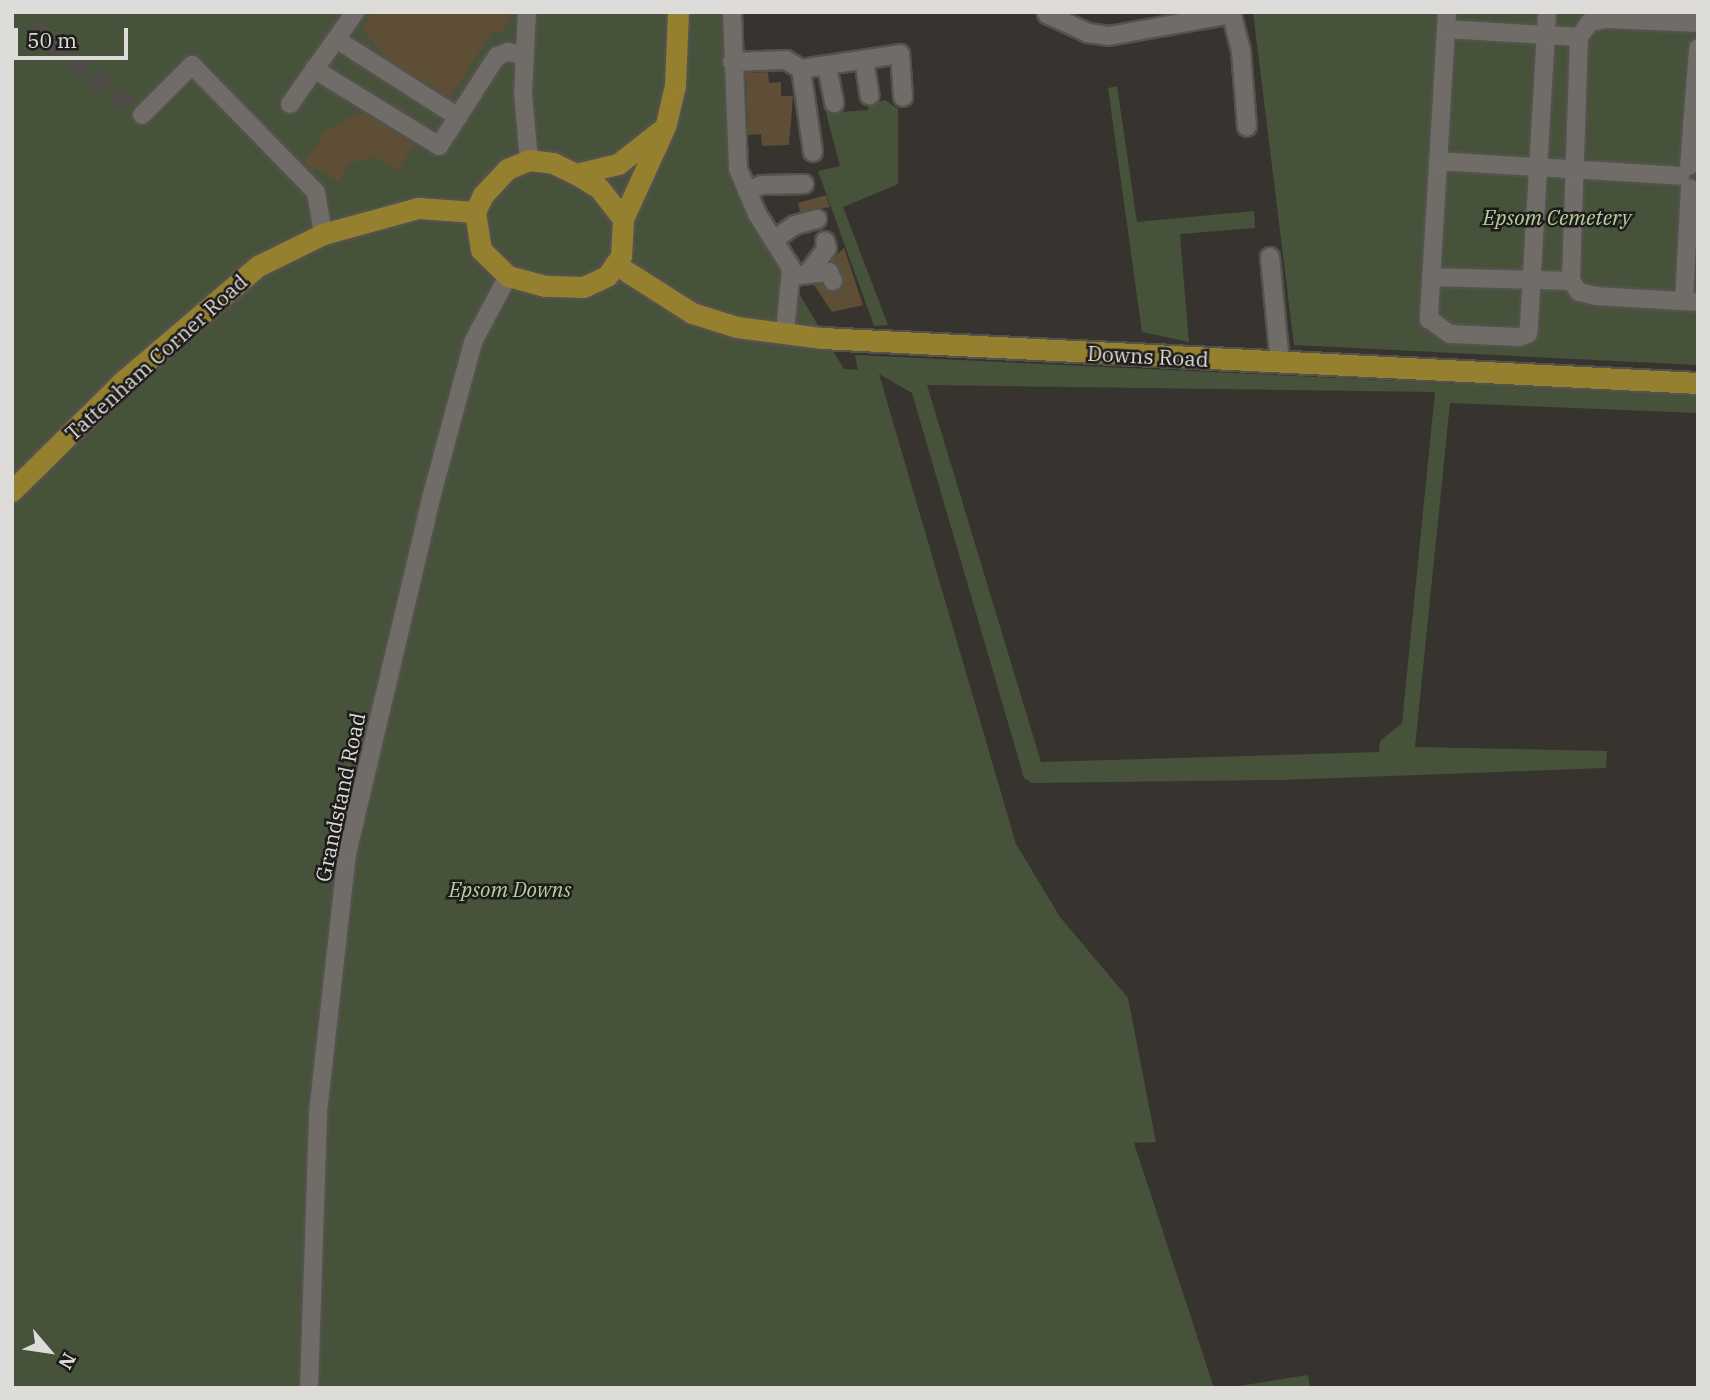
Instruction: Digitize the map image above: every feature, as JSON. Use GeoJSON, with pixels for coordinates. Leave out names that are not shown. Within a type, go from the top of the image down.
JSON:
{"type":"FeatureCollection","features":[{"type":"Feature","properties":{"kind":"main road"},"geometry":{"type":"LineString","coordinates":[[623,219],[666,124],[675,86],[678,12]]}},
{"type":"Feature","properties":{"kind":"main road"},"geometry":{"type":"LineString","coordinates":[[576,174],[618,164],[643,149],[666,124]]}},
{"type":"Feature","properties":{"kind":"main road"},"geometry":{"type":"LineString","coordinates":[[529,160],[553,163],[599,188],[623,219],[625,233],[615,264],[607,276],[583,287],[545,286],[508,276],[481,250],[475,212],[483,195],[507,169],[529,160]]}},
{"type":"Feature","properties":{"kind":"main road","name":"Tattenham Corner Road"},"geometry":{"type":"LineString","coordinates":[[12,491],[122,382],[258,266],[323,234],[418,208],[475,212]]}},
{"type":"Feature","properties":{"kind":"main road","name":"Downs Road"},"geometry":{"type":"LineString","coordinates":[[615,264],[692,313],[737,327],[785,333],[1698,383]]}},
{"type":"Feature","properties":{"kind":"street"},"geometry":{"type":"LineString","coordinates":[[290,104],[355,12]]}},
{"type":"Feature","properties":{"kind":"street"},"geometry":{"type":"LineString","coordinates":[[527,12],[525,56],[529,160]]}},
{"type":"Feature","properties":{"kind":"street"},"geometry":{"type":"LineString","coordinates":[[732,12],[734,146],[747,191],[775,239],[800,274]]}},
{"type":"Feature","properties":{"kind":"street"},"geometry":{"type":"LineString","coordinates":[[1547,12],[1546,35],[1532,283],[1528,334],[1519,337],[1450,334],[1429,319],[1446,21],[1546,35],[1579,37]]}},
{"type":"Feature","properties":{"kind":"street"},"geometry":{"type":"LineString","coordinates":[[1047,14],[1088,33],[1109,36],[1231,13],[1241,51],[1247,127]]}},
{"type":"Feature","properties":{"kind":"street"},"geometry":{"type":"LineString","coordinates":[[1698,23],[1606,19],[1590,22],[1579,37],[1571,172],[1571,281],[1579,292],[1596,296],[1691,302],[1691,177],[1698,48]]}},
{"type":"Feature","properties":{"kind":"street"},"geometry":{"type":"LineString","coordinates":[[336,39],[458,117]]}},
{"type":"Feature","properties":{"kind":"street"},"geometry":{"type":"LineString","coordinates":[[314,69],[439,146],[497,56],[508,52],[525,56]]}},
{"type":"Feature","properties":{"kind":"street"},"geometry":{"type":"LineString","coordinates":[[732,62],[786,60],[801,69],[900,54],[903,97]]}},
{"type":"Feature","properties":{"kind":"street"},"geometry":{"type":"LineString","coordinates":[[864,60],[870,96]]}},
{"type":"Feature","properties":{"kind":"street"},"geometry":{"type":"LineString","coordinates":[[142,116],[192,65],[316,192],[323,234]]}},
{"type":"Feature","properties":{"kind":"street"},"geometry":{"type":"LineString","coordinates":[[827,65],[834,103]]}},
{"type":"Feature","properties":{"kind":"street"},"geometry":{"type":"LineString","coordinates":[[801,69],[813,152]]}},
{"type":"Feature","properties":{"kind":"street"},"geometry":{"type":"LineString","coordinates":[[1438,161],[1538,170],[1691,177]]}},
{"type":"Feature","properties":{"kind":"street"},"geometry":{"type":"LineString","coordinates":[[747,191],[762,185],[804,184]]}},
{"type":"Feature","properties":{"kind":"street"},"geometry":{"type":"LineString","coordinates":[[775,239],[795,225],[817,219]]}},
{"type":"Feature","properties":{"kind":"street"},"geometry":{"type":"LineString","coordinates":[[785,333],[800,274],[827,248],[825,241]]}},
{"type":"Feature","properties":{"kind":"street"},"geometry":{"type":"LineString","coordinates":[[1270,257],[1280,362]]}},
{"type":"Feature","properties":{"kind":"street"},"geometry":{"type":"LineString","coordinates":[[800,274],[829,272],[833,281]]}},
{"type":"Feature","properties":{"kind":"street","name":"Grandstand Road"},"geometry":{"type":"LineString","coordinates":[[309,1388],[318,1112],[346,854],[431,498],[473,342],[508,276]]}},
{"type":"Feature","properties":{"kind":"street"},"geometry":{"type":"LineString","coordinates":[[1432,277],[1532,283],[1571,281]]}},
{"type":"Feature","properties":{"kind":"green space","name":"Epsom Downs"},"geometry":{"type":"Polygon","coordinates":[[[12,12],[725,12],[727,172],[844,369],[858,370],[855,355],[1698,395],[1698,413],[1450,403],[1415,747],[1607,751],[1606,768],[1281,780],[1032,783],[1024,778],[912,393],[879,374],[1016,844],[1060,917],[1128,998],[1156,1142],[1134,1143],[1214,1388],[12,1388],[12,12]],[[927,385],[1041,762],[1379,752],[1380,741],[1402,723],[1435,392],[927,385]]]}},
{"type":"Feature","properties":{"kind":"green space","name":"Epsom Cemetery"},"geometry":{"type":"Polygon","coordinates":[[[1253,12],[1698,12],[1698,365],[1294,345],[1253,12]]]}},
{"type":"Feature","properties":{"kind":"green space"},"geometry":{"type":"Polygon","coordinates":[[[1117,86],[1137,222],[1254,211],[1255,228],[1180,234],[1189,342],[1142,332],[1108,88],[1117,86]]]}},
{"type":"Feature","properties":{"kind":"green space"},"geometry":{"type":"Polygon","coordinates":[[[885,100],[898,109],[898,184],[843,207],[888,325],[874,326],[818,171],[840,166],[826,113],[868,110],[869,104],[885,100]]]}},
{"type":"Feature","properties":{"kind":"green space"},"geometry":{"type":"Polygon","coordinates":[[[1308,1375],[1310,1388],[1226,1388],[1308,1375]]]}},
{"type":"Feature","properties":{"kind":"building"},"geometry":{"type":"Polygon","coordinates":[[[373,12],[514,12],[502,32],[492,32],[450,98],[384,56],[362,28],[373,12]]]}},
{"type":"Feature","properties":{"kind":"building"},"geometry":{"type":"Polygon","coordinates":[[[768,72],[769,83],[781,82],[781,96],[793,96],[789,145],[762,146],[761,134],[748,135],[746,73],[768,72]]]}},
{"type":"Feature","properties":{"kind":"building"},"geometry":{"type":"Polygon","coordinates":[[[355,114],[365,114],[415,145],[398,170],[374,157],[351,163],[338,181],[304,162],[326,130],[355,114]]]}},
{"type":"Feature","properties":{"kind":"building"},"geometry":{"type":"Polygon","coordinates":[[[826,195],[830,207],[800,212],[798,203],[826,195]]]}},
{"type":"Feature","properties":{"kind":"building"},"geometry":{"type":"Polygon","coordinates":[[[844,248],[863,305],[832,312],[814,285],[822,284],[832,292],[842,288],[843,276],[831,261],[844,248]]]}},
{"type":"Feature","properties":{"kind":"tunnel"},"geometry":{"type":"LineString","coordinates":[[30,26],[142,115]]}}]}
